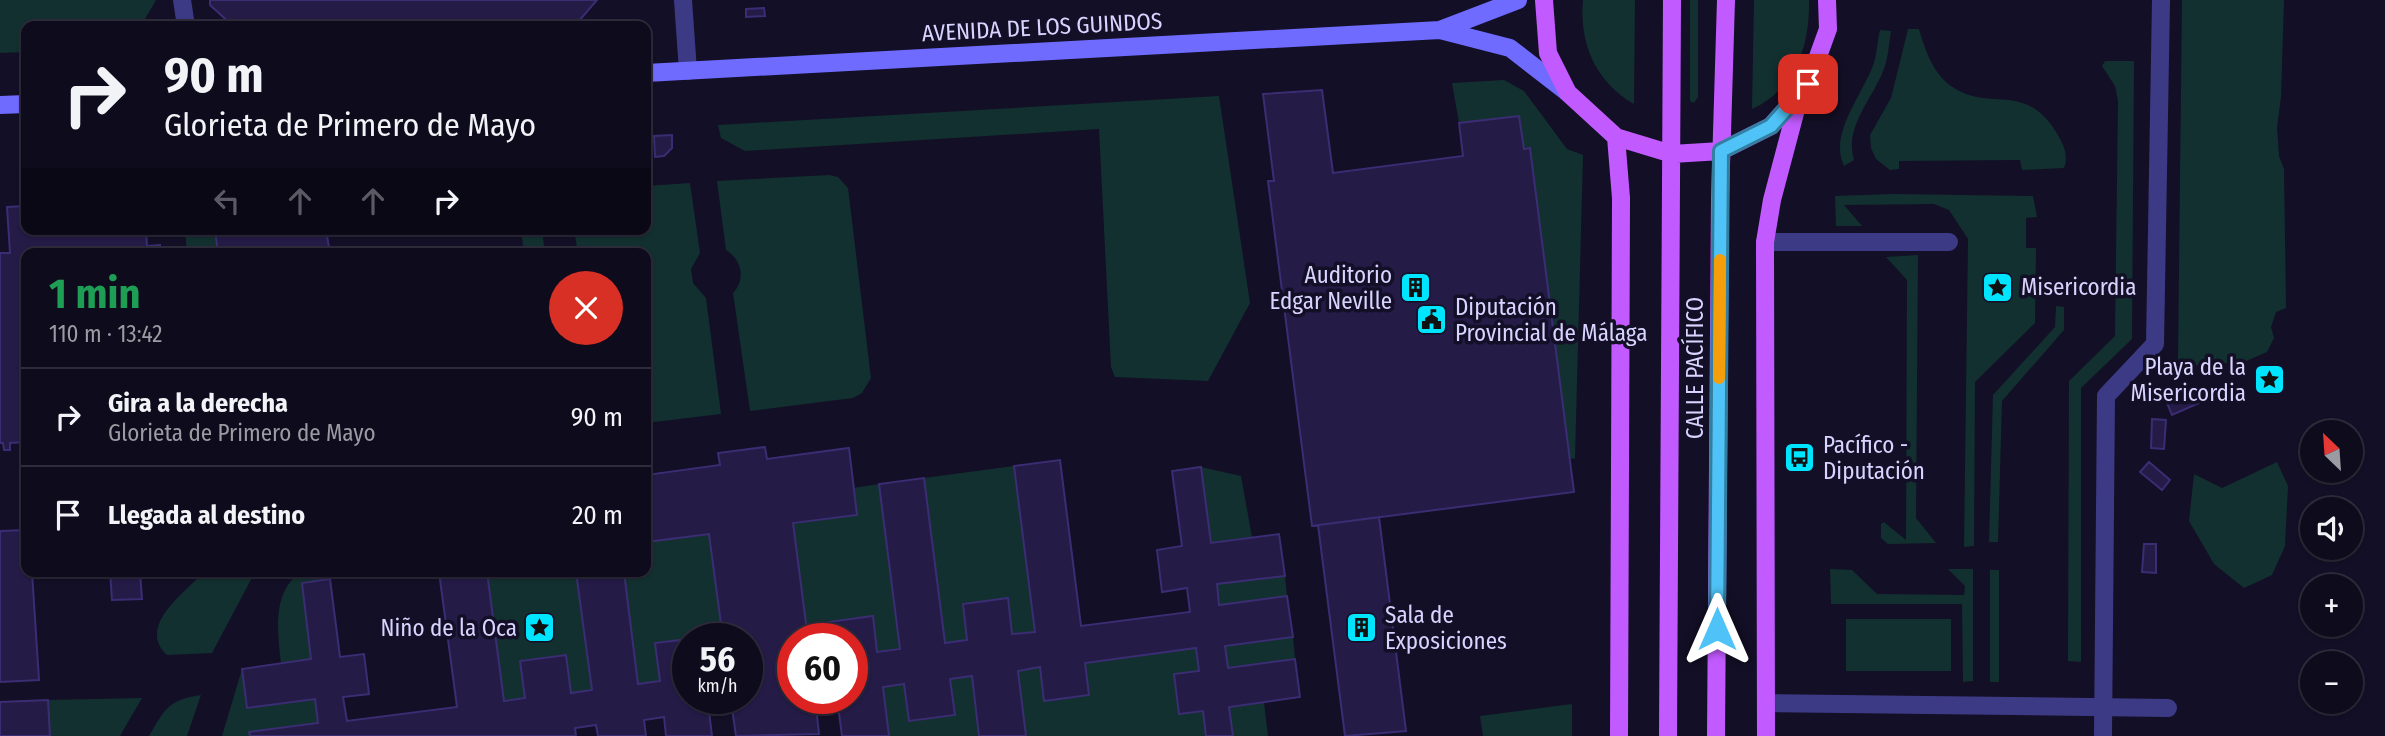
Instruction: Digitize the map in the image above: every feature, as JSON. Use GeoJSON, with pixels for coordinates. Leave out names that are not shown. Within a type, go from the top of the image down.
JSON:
{"type":"FeatureCollection","features":[{"type":"Feature","properties":{"kind":"main road","name":"AVENIDA DE LOS GUINDOS"},"geometry":{"type":"LineString","coordinates":[[1440,30],[1518,0]]}},
{"type":"Feature","properties":{"kind":"main road"},"geometry":{"type":"LineString","coordinates":[[1544,0],[1548,53],[1567,93],[1616,137],[1672,154],[1721,151],[1771,126],[1799,98],[1808,84],[1828,29],[1827,0]]}},
{"type":"Feature","properties":{"kind":"main road","name":"CALLE PACÍFICO"},"geometry":{"type":"LineString","coordinates":[[1668,736],[1672,0]]}},
{"type":"Feature","properties":{"kind":"main road","name":"CALLE PACÍFICO"},"geometry":{"type":"LineString","coordinates":[[1716,736],[1721,151],[1726,0]]}},
{"type":"Feature","properties":{"kind":"main road","name":"AVENIDA DE LOS GUINDOS"},"geometry":{"type":"LineString","coordinates":[[651,73],[1440,30],[1510,48],[1567,93]]}},
{"type":"Feature","properties":{"kind":"main road"},"geometry":{"type":"LineString","coordinates":[[1766,736],[1765,242],[1772,200],[1799,98]]}},
{"type":"Feature","properties":{"kind":"main road"},"geometry":{"type":"LineString","coordinates":[[0,105],[21,104]]}},
{"type":"Feature","properties":{"kind":"main road"},"geometry":{"type":"LineString","coordinates":[[1616,137],[1621,198],[1619,736]]}},
{"type":"Feature","properties":{"kind":"street"},"geometry":{"type":"LineString","coordinates":[[182,0],[185,21]]}},
{"type":"Feature","properties":{"kind":"street"},"geometry":{"type":"LineString","coordinates":[[682,0],[688,71]]}},
{"type":"Feature","properties":{"kind":"street"},"geometry":{"type":"LineString","coordinates":[[2103,736],[2106,396],[2155,344],[2161,0]]}},
{"type":"Feature","properties":{"kind":"street"},"geometry":{"type":"LineString","coordinates":[[1765,242],[1949,242]]}},
{"type":"Feature","properties":{"kind":"street"},"geometry":{"type":"LineString","coordinates":[[1766,704],[2168,708]]}},
{"type":"Feature","properties":{"kind":"green space"},"geometry":{"type":"Polygon","coordinates":[[[0,0],[156,0],[144,21],[21,21],[21,52],[0,53],[0,0]]]}},
{"type":"Feature","properties":{"kind":"green space"},"geometry":{"type":"Polygon","coordinates":[[[1583,0],[1635,0],[1634,104],[1609,85],[1593,60],[1584,32],[1583,0]]]}},
{"type":"Feature","properties":{"kind":"green space"},"geometry":{"type":"Polygon","coordinates":[[[1690,0],[1698,0],[1698,97],[1694,103],[1690,101],[1690,0]]]}},
{"type":"Feature","properties":{"kind":"green space"},"geometry":{"type":"Polygon","coordinates":[[[1754,0],[1809,0],[1809,17],[1803,49],[1790,78],[1780,90],[1752,109],[1754,0]]]}},
{"type":"Feature","properties":{"kind":"green space"},"geometry":{"type":"Polygon","coordinates":[[[2182,0],[2284,0],[2281,97],[2277,127],[2279,156],[2284,169],[2286,308],[2276,312],[2271,327],[2274,338],[2267,352],[2244,362],[2187,366],[2178,360],[2182,0]]]}},
{"type":"Feature","properties":{"kind":"green space"},"geometry":{"type":"Polygon","coordinates":[[[1908,29],[1919,29],[1935,68],[1951,86],[1965,94],[2021,102],[2034,108],[2059,137],[2066,160],[2064,168],[2022,170],[2020,160],[1899,161],[1899,169],[1890,170],[1876,159],[1871,148],[1870,135],[1891,98],[1908,29]]]}},
{"type":"Feature","properties":{"kind":"green space"},"geometry":{"type":"Polygon","coordinates":[[[1880,30],[1891,31],[1885,65],[1856,125],[1852,148],[1854,160],[1844,166],[1840,154],[1843,129],[1874,64],[1880,30]]]}},
{"type":"Feature","properties":{"kind":"green space"},"geometry":{"type":"Polygon","coordinates":[[[2105,61],[2134,61],[2132,339],[2081,388],[2081,662],[2068,661],[2069,381],[2115,336],[2118,101],[2115,86],[2102,66],[2105,61]]]}},
{"type":"Feature","properties":{"kind":"green space"},"geometry":{"type":"Polygon","coordinates":[[[1504,80],[1524,91],[1567,149],[1583,155],[1575,459],[1570,458],[1530,149],[1459,123],[1452,83],[1504,80]]]}},
{"type":"Feature","properties":{"kind":"green space"},"geometry":{"type":"Polygon","coordinates":[[[1219,96],[1250,303],[1208,381],[1115,377],[1111,367],[1099,129],[745,151],[721,138],[718,125],[1219,96]]]}},
{"type":"Feature","properties":{"kind":"green space"},"geometry":{"type":"Polygon","coordinates":[[[829,175],[838,177],[848,188],[871,378],[862,393],[853,398],[750,411],[733,293],[741,276],[739,264],[726,250],[717,181],[829,175]]]}},
{"type":"Feature","properties":{"kind":"green space"},"geometry":{"type":"Polygon","coordinates":[[[690,183],[700,253],[691,269],[693,283],[706,298],[721,414],[651,422],[651,248],[577,248],[575,235],[651,235],[651,186],[690,183]]]}},
{"type":"Feature","properties":{"kind":"green space"},"geometry":{"type":"Polygon","coordinates":[[[1835,196],[2033,196],[2037,217],[2026,218],[2026,248],[2036,248],[2035,323],[1975,382],[1974,546],[1964,547],[1968,239],[1949,210],[1934,204],[1844,205],[1862,226],[1836,226],[1835,196]]]}},
{"type":"Feature","properties":{"kind":"green space"},"geometry":{"type":"Polygon","coordinates":[[[185,235],[216,235],[217,248],[187,248],[185,235]]]}},
{"type":"Feature","properties":{"kind":"green space"},"geometry":{"type":"Polygon","coordinates":[[[522,235],[543,235],[544,248],[523,248],[522,235]]]}},
{"type":"Feature","properties":{"kind":"green space"},"geometry":{"type":"Polygon","coordinates":[[[1918,255],[1916,518],[1936,543],[1888,544],[1881,538],[1881,524],[1884,522],[1906,540],[1907,280],[1886,257],[1918,255]]]}},
{"type":"Feature","properties":{"kind":"green space"},"geometry":{"type":"Polygon","coordinates":[[[2056,306],[2064,307],[2064,330],[2002,401],[1998,542],[1989,542],[1993,395],[2055,327],[2056,306]]]}},
{"type":"Feature","properties":{"kind":"green space"},"geometry":{"type":"Polygon","coordinates":[[[2277,462],[2288,486],[2285,546],[2272,575],[2244,588],[2214,564],[2189,521],[2194,474],[2222,488],[2277,462]]]}},
{"type":"Feature","properties":{"kind":"green space"},"geometry":{"type":"Polygon","coordinates":[[[1014,466],[1035,632],[1012,634],[1008,599],[967,640],[945,643],[924,478],[1014,466]]]}},
{"type":"Feature","properties":{"kind":"green space"},"geometry":{"type":"Polygon","coordinates":[[[1201,467],[1241,476],[1252,537],[1211,543],[1201,467]]]}},
{"type":"Feature","properties":{"kind":"green space"},"geometry":{"type":"Polygon","coordinates":[[[879,484],[900,649],[877,652],[872,616],[828,623],[806,623],[793,523],[857,515],[853,488],[879,484]]]}},
{"type":"Feature","properties":{"kind":"green space"},"geometry":{"type":"Polygon","coordinates":[[[709,534],[721,623],[672,623],[672,641],[655,643],[660,681],[638,684],[625,577],[651,577],[651,541],[709,534]]]}},
{"type":"Feature","properties":{"kind":"green space"},"geometry":{"type":"Polygon","coordinates":[[[1830,569],[1852,570],[1877,594],[1964,595],[1965,586],[1948,569],[1973,569],[1973,681],[1963,682],[1962,604],[1831,604],[1830,569]]]}},
{"type":"Feature","properties":{"kind":"green space"},"geometry":{"type":"Polygon","coordinates":[[[1990,570],[1999,570],[1999,682],[1990,682],[1990,570]]]}},
{"type":"Feature","properties":{"kind":"green space"},"geometry":{"type":"Polygon","coordinates":[[[1285,576],[1287,596],[1219,605],[1217,584],[1285,576]]]}},
{"type":"Feature","properties":{"kind":"green space"},"geometry":{"type":"Polygon","coordinates":[[[199,577],[252,577],[212,653],[167,655],[159,644],[157,633],[160,622],[175,600],[199,577]]]}},
{"type":"Feature","properties":{"kind":"green space"},"geometry":{"type":"Polygon","coordinates":[[[295,577],[342,577],[302,583],[311,659],[281,664],[279,614],[281,602],[295,577]]]}},
{"type":"Feature","properties":{"kind":"green space"},"geometry":{"type":"Polygon","coordinates":[[[488,577],[577,577],[592,690],[571,693],[566,656],[520,661],[525,698],[504,701],[488,577]]]}},
{"type":"Feature","properties":{"kind":"green space"},"geometry":{"type":"Polygon","coordinates":[[[1846,619],[1951,619],[1951,671],[1846,671],[1846,619]]]}},
{"type":"Feature","properties":{"kind":"green space"},"geometry":{"type":"Polygon","coordinates":[[[1293,637],[1295,659],[1228,668],[1225,646],[1293,637]]]}},
{"type":"Feature","properties":{"kind":"green space"},"geometry":{"type":"Polygon","coordinates":[[[1196,648],[1199,671],[1174,675],[1179,714],[1203,711],[1206,736],[1026,736],[1018,671],[1040,667],[1045,701],[1089,695],[1085,663],[1196,648]]]}},
{"type":"Feature","properties":{"kind":"green space"},"geometry":{"type":"Polygon","coordinates":[[[242,669],[247,708],[315,699],[318,723],[250,732],[250,736],[222,736],[242,669]]]}},
{"type":"Feature","properties":{"kind":"green space"},"geometry":{"type":"Polygon","coordinates":[[[972,676],[979,736],[889,736],[883,687],[904,684],[910,721],[955,715],[950,679],[972,676]]]}},
{"type":"Feature","properties":{"kind":"green space"},"geometry":{"type":"Polygon","coordinates":[[[201,695],[187,736],[149,736],[159,719],[174,703],[201,695]]]}},
{"type":"Feature","properties":{"kind":"green space"},"geometry":{"type":"Polygon","coordinates":[[[142,698],[120,736],[50,736],[48,700],[142,698]]]}},
{"type":"Feature","properties":{"kind":"green space"},"geometry":{"type":"Polygon","coordinates":[[[1264,702],[1268,736],[1233,736],[1229,707],[1264,702]]]}},
{"type":"Feature","properties":{"kind":"green space"},"geometry":{"type":"Polygon","coordinates":[[[1572,704],[1572,736],[1483,736],[1480,716],[1572,704]]]}},
{"type":"Feature","properties":{"kind":"building"},"geometry":{"type":"Polygon","coordinates":[[[210,0],[597,0],[579,21],[228,21],[210,5],[210,0]]]}},
{"type":"Feature","properties":{"kind":"building"},"geometry":{"type":"Polygon","coordinates":[[[764,8],[765,16],[746,17],[746,9],[764,8]]]}},
{"type":"Feature","properties":{"kind":"building","name":"Auditorio Edgar Neville"},"geometry":{"type":"Polygon","coordinates":[[[1322,90],[1333,173],[1463,156],[1459,123],[1519,116],[1524,149],[1530,148],[1574,492],[1312,526],[1268,181],[1274,181],[1263,94],[1322,90]]]}},
{"type":"Feature","properties":{"kind":"building"},"geometry":{"type":"Polygon","coordinates":[[[672,135],[672,148],[664,156],[655,157],[654,136],[672,135]]]}},
{"type":"Feature","properties":{"kind":"building"},"geometry":{"type":"Polygon","coordinates":[[[21,206],[21,235],[146,235],[147,246],[160,245],[160,248],[21,248],[21,442],[10,443],[10,450],[4,450],[3,443],[0,443],[0,253],[10,253],[7,207],[21,206]]]}},
{"type":"Feature","properties":{"kind":"building"},"geometry":{"type":"Polygon","coordinates":[[[216,235],[327,235],[329,248],[217,248],[216,235]]]}},
{"type":"Feature","properties":{"kind":"building"},"geometry":{"type":"Polygon","coordinates":[[[2194,392],[2199,403],[2172,415],[2167,403],[2194,392]]]}},
{"type":"Feature","properties":{"kind":"building"},"geometry":{"type":"Polygon","coordinates":[[[2152,419],[2166,420],[2164,449],[2151,448],[2152,419]]]}},
{"type":"Feature","properties":{"kind":"building"},"geometry":{"type":"Polygon","coordinates":[[[765,447],[767,459],[849,448],[857,515],[793,523],[806,623],[777,623],[777,714],[817,714],[819,734],[736,736],[733,714],[763,714],[763,623],[721,623],[709,534],[651,541],[651,474],[720,465],[718,453],[765,447]]]}},
{"type":"Feature","properties":{"kind":"building"},"geometry":{"type":"Polygon","coordinates":[[[1060,460],[1081,626],[1190,612],[1187,588],[1162,592],[1157,550],[1182,546],[1172,471],[1201,467],[1211,543],[1279,534],[1285,576],[1217,584],[1219,605],[1287,596],[1293,637],[1225,646],[1228,668],[1295,659],[1300,697],[1229,707],[1233,736],[1206,736],[1203,711],[1179,714],[1174,674],[1199,671],[1196,648],[1085,663],[1089,695],[1044,701],[1040,667],[1018,671],[1026,736],[979,736],[972,676],[950,679],[955,715],[909,721],[904,684],[883,687],[889,736],[842,736],[839,714],[868,714],[868,623],[828,622],[873,616],[877,652],[900,649],[879,484],[924,478],[945,643],[967,640],[963,604],[1008,598],[1012,634],[1035,632],[1014,466],[1060,460]]]}},
{"type":"Feature","properties":{"kind":"building"},"geometry":{"type":"Polygon","coordinates":[[[2149,462],[2170,480],[2162,490],[2140,472],[2149,462]]]}},
{"type":"Feature","properties":{"kind":"building","name":"Sala de Exposiciones"},"geometry":{"type":"Polygon","coordinates":[[[1379,517],[1406,731],[1345,736],[1318,525],[1379,517]]]}},
{"type":"Feature","properties":{"kind":"building"},"geometry":{"type":"Polygon","coordinates":[[[21,530],[21,577],[32,577],[39,680],[0,682],[0,531],[21,530]]]}},
{"type":"Feature","properties":{"kind":"building"},"geometry":{"type":"Polygon","coordinates":[[[2144,544],[2156,544],[2156,573],[2142,572],[2144,544]]]}},
{"type":"Feature","properties":{"kind":"building"},"geometry":{"type":"Polygon","coordinates":[[[110,577],[140,577],[142,599],[112,600],[110,577]]]}},
{"type":"Feature","properties":{"kind":"building"},"geometry":{"type":"Polygon","coordinates":[[[440,577],[488,577],[504,701],[525,698],[520,661],[566,655],[571,693],[592,690],[577,577],[625,577],[638,684],[660,681],[655,643],[672,641],[672,714],[709,714],[712,736],[666,736],[664,717],[644,720],[646,736],[598,736],[596,725],[575,728],[576,736],[250,736],[249,732],[318,723],[315,699],[247,708],[242,669],[311,659],[302,583],[330,579],[340,657],[364,654],[369,694],[343,697],[347,721],[457,707],[440,577]]]}},
{"type":"Feature","properties":{"kind":"building"},"geometry":{"type":"Polygon","coordinates":[[[48,700],[50,736],[0,736],[0,702],[48,700]]]}},
{"type":"Feature","properties":{"kind":"slow traffic"},"geometry":{"type":"LineString","coordinates":[[1719,378],[1720,260]]}},
{"type":"Feature","properties":{"kind":"place","name":"Misericordia"},"geometry":{"type":"Point","coordinates":[1998,287]}},
{"type":"Feature","properties":{"kind":"place","name":"Auditorio Edgar Neville"},"geometry":{"type":"Point","coordinates":[1415,288]}},
{"type":"Feature","properties":{"kind":"place","name":"Diputación Provincial de Málaga"},"geometry":{"type":"Point","coordinates":[1432,320]}},
{"type":"Feature","properties":{"kind":"place","name":"Playa de la Misericordia"},"geometry":{"type":"Point","coordinates":[2269,380]}},
{"type":"Feature","properties":{"kind":"place","name":"Pacífico - Diputación"},"geometry":{"type":"Point","coordinates":[1800,458]}},
{"type":"Feature","properties":{"kind":"place","name":"Niño de la Oca"},"geometry":{"type":"Point","coordinates":[540,628]}},
{"type":"Feature","properties":{"kind":"place","name":"Sala de Exposiciones"},"geometry":{"type":"Point","coordinates":[1362,628]}},
{"type":"Feature","properties":{"kind":"route"},"geometry":{"type":"LineString","coordinates":[[1717,629],[1721,151],[1771,126],[1799,98],[1808,84]]}}]}
